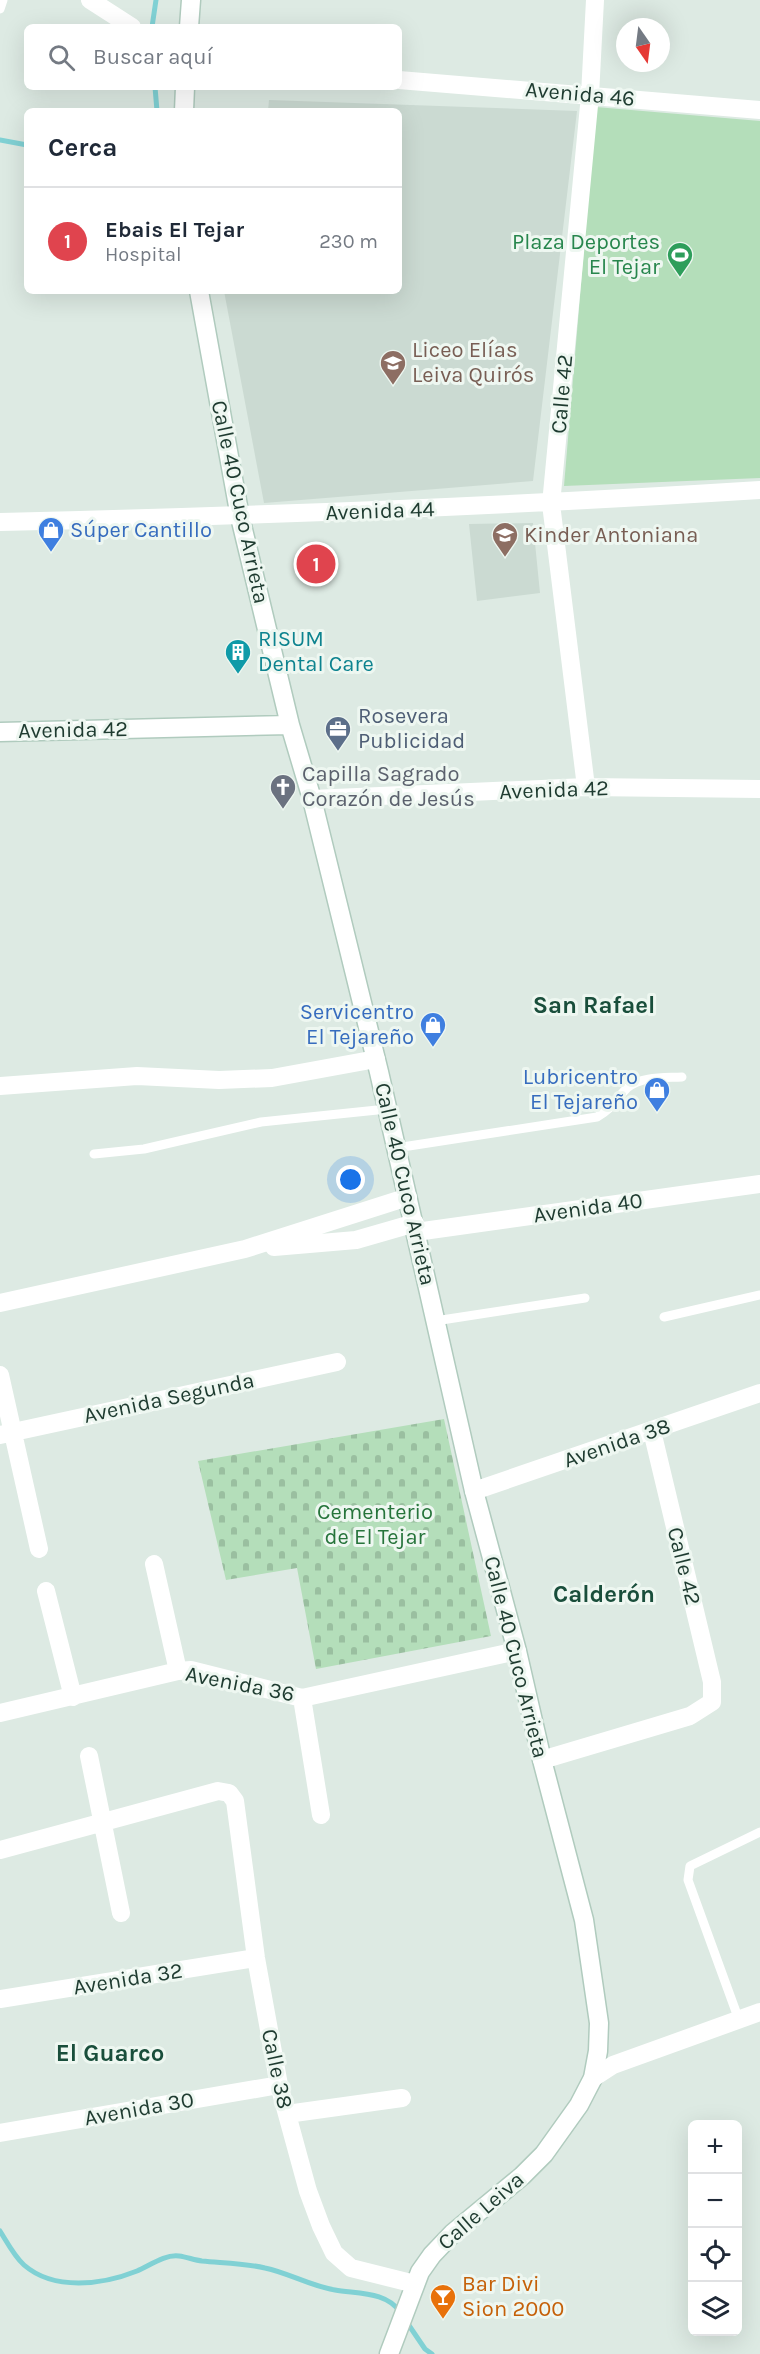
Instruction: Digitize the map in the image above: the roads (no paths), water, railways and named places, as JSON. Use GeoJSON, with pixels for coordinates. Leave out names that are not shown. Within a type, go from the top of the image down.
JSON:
{"type":"FeatureCollection","features":[{"type":"Feature","properties":{"kind":"street"},"geometry":{"type":"LineString","coordinates":[[90,0],[127,24]]}},
{"type":"Feature","properties":{"kind":"street"},"geometry":{"type":"LineString","coordinates":[[189,24],[191,0]]}},
{"type":"Feature","properties":{"kind":"street","name":"Calle 42"},"geometry":{"type":"LineString","coordinates":[[586,788],[551,504],[590,95],[595,0]]}},
{"type":"Feature","properties":{"kind":"street","name":"Avenida 46"},"geometry":{"type":"LineString","coordinates":[[402,80],[760,110]]}},
{"type":"Feature","properties":{"kind":"street"},"geometry":{"type":"LineString","coordinates":[[184,108],[185,90]]}},
{"type":"Feature","properties":{"kind":"street","name":"Calle 40 Cuco Arrieta"},"geometry":{"type":"LineString","coordinates":[[200,294],[240,517],[290,725],[312,799],[376,1059],[474,1491],[517,1651],[542,1760],[584,1920],[599,2023],[598,2051],[593,2078]]}},
{"type":"Feature","properties":{"kind":"street","name":"Avenida 44"},"geometry":{"type":"LineString","coordinates":[[0,522],[240,517],[551,504],[760,490]]}},
{"type":"Feature","properties":{"kind":"street","name":"Avenida 42"},"geometry":{"type":"LineString","coordinates":[[0,732],[290,725]]}},
{"type":"Feature","properties":{"kind":"street","name":"Avenida 42"},"geometry":{"type":"LineString","coordinates":[[312,799],[586,788],[760,789]]}},
{"type":"Feature","properties":{"kind":"street"},"geometry":{"type":"LineString","coordinates":[[0,1086],[137,1076],[219,1080],[272,1078],[376,1059]]}},
{"type":"Feature","properties":{"kind":"street","name":"Avenida 40"},"geometry":{"type":"LineString","coordinates":[[245,1249],[356,1240],[416,1228],[760,1184]]}},
{"type":"Feature","properties":{"kind":"street"},"geometry":{"type":"LineString","coordinates":[[0,1302],[245,1249],[408,1197]]}},
{"type":"Feature","properties":{"kind":"street","name":"Avenida Segunda"},"geometry":{"type":"LineString","coordinates":[[6,1433],[337,1362]]}},
{"type":"Feature","properties":{"kind":"street"},"geometry":{"type":"LineString","coordinates":[[0,1375],[6,1433],[39,1549]]}},
{"type":"Feature","properties":{"kind":"street","name":"Avenida 38"},"geometry":{"type":"LineString","coordinates":[[474,1491],[760,1393]]}},
{"type":"Feature","properties":{"kind":"street","name":"Calle 42"},"geometry":{"type":"LineString","coordinates":[[542,1760],[690,1716],[712,1702],[712,1682],[652,1431]]}},
{"type":"Feature","properties":{"kind":"street"},"geometry":{"type":"LineString","coordinates":[[154,1564],[178,1671]]}},
{"type":"Feature","properties":{"kind":"street"},"geometry":{"type":"LineString","coordinates":[[46,1591],[73,1697]]}},
{"type":"Feature","properties":{"kind":"street","name":"Avenida 36"},"geometry":{"type":"LineString","coordinates":[[0,1713],[178,1671],[191,1670],[302,1698],[517,1651]]}},
{"type":"Feature","properties":{"kind":"street"},"geometry":{"type":"LineString","coordinates":[[302,1698],[321,1815]]}},
{"type":"Feature","properties":{"kind":"street"},"geometry":{"type":"LineString","coordinates":[[89,1756],[121,1913]]}},
{"type":"Feature","properties":{"kind":"street","name":"Calle 38"},"geometry":{"type":"LineString","coordinates":[[103,1822],[218,1791],[229,1793],[235,1801],[256,1958],[279,2085],[308,2191],[321,2226],[334,2253],[351,2268],[415,2284]]}},
{"type":"Feature","properties":{"kind":"street"},"geometry":{"type":"LineString","coordinates":[[0,1850],[103,1822]]}},
{"type":"Feature","properties":{"kind":"street","name":"Avenida 32"},"geometry":{"type":"LineString","coordinates":[[0,1999],[256,1958]]}},
{"type":"Feature","properties":{"kind":"street"},"geometry":{"type":"LineString","coordinates":[[593,2078],[612,2065],[760,2012]]}},
{"type":"Feature","properties":{"kind":"street","name":"Calle Leiva"},"geometry":{"type":"LineString","coordinates":[[389,2354],[420,2272],[432,2255],[453,2233],[522,2176],[544,2154],[579,2105],[593,2078]]}},
{"type":"Feature","properties":{"kind":"street","name":"Avenida 30"},"geometry":{"type":"LineString","coordinates":[[0,2133],[279,2085]]}},
{"type":"Feature","properties":{"kind":"street"},"geometry":{"type":"LineString","coordinates":[[287,2114],[402,2097]]}},
{"type":"Feature","properties":{"kind":"lane"},"geometry":{"type":"LineString","coordinates":[[0,9],[3,0]]}},
{"type":"Feature","properties":{"kind":"lane"},"geometry":{"type":"LineString","coordinates":[[396,1148],[597,1117],[609,1110],[636,1082],[646,1079],[682,1077]]}},
{"type":"Feature","properties":{"kind":"lane"},"geometry":{"type":"LineString","coordinates":[[94,1154],[144,1149],[261,1122],[387,1108]]}},
{"type":"Feature","properties":{"kind":"lane"},"geometry":{"type":"LineString","coordinates":[[664,1317],[760,1295]]}},
{"type":"Feature","properties":{"kind":"lane"},"geometry":{"type":"LineString","coordinates":[[435,1321],[585,1298]]}},
{"type":"Feature","properties":{"kind":"lane"},"geometry":{"type":"LineString","coordinates":[[739,2020],[688,1880],[688,1872],[690,1866],[760,1832]]}},
{"type":"Feature","properties":{"kind":"waterway"},"geometry":{"type":"LineString","coordinates":[[152,24],[156,0]]}},
{"type":"Feature","properties":{"kind":"waterway"},"geometry":{"type":"LineString","coordinates":[[155,90],[157,108]]}},
{"type":"Feature","properties":{"kind":"waterway"},"geometry":{"type":"LineString","coordinates":[[0,140],[24,144]]}},
{"type":"Feature","properties":{"kind":"waterway"},"geometry":{"type":"LineString","coordinates":[[0,2231],[24,2265],[49,2279],[79,2283],[109,2280],[163,2259],[179,2256],[202,2261],[257,2266],[326,2288],[380,2297],[395,2306],[401,2313]]}},
{"type":"Feature","properties":{"kind":"waterway"},"geometry":{"type":"LineString","coordinates":[[406,2321],[425,2349],[432,2354]]}},
{"type":"Feature","properties":{"kind":"place","name":"Plaza Deportes El Tejar"},"geometry":{"type":"Point","coordinates":[680,278]}},
{"type":"Feature","properties":{"kind":"place","name":"Liceo Elías Leiva Quirós"},"geometry":{"type":"Point","coordinates":[393,386]}},
{"type":"Feature","properties":{"kind":"place","name":"Súper Cantillo"},"geometry":{"type":"Point","coordinates":[51,553]}},
{"type":"Feature","properties":{"kind":"place","name":"Kinder Antoniana"},"geometry":{"type":"Point","coordinates":[505,558]}},
{"type":"Feature","properties":{"kind":"place","name":"Ebais El Tejar"},"geometry":{"type":"Point","coordinates":[316,564]}},
{"type":"Feature","properties":{"kind":"place","name":"RISUM Dental Care"},"geometry":{"type":"Point","coordinates":[238,675]}},
{"type":"Feature","properties":{"kind":"place","name":"Rosevera Publicidad"},"geometry":{"type":"Point","coordinates":[338,752]}},
{"type":"Feature","properties":{"kind":"place","name":"Capilla Sagrado Corazón de Jesús"},"geometry":{"type":"Point","coordinates":[283,810]}},
{"type":"Feature","properties":{"kind":"place","name":"Servicentro El Tejareño"},"geometry":{"type":"Point","coordinates":[433,1048]}},
{"type":"Feature","properties":{"kind":"place","name":"Lubricentro El Tejareño"},"geometry":{"type":"Point","coordinates":[657,1113]}},
{"type":"Feature","properties":{"kind":"place","name":"Bar Divi Sion 2000"},"geometry":{"type":"Point","coordinates":[443,2320]}},
{"type":"Feature","properties":{"kind":"district","name":"San Rafael"},"geometry":{"type":"Point","coordinates":[594,1005]}},
{"type":"Feature","properties":{"kind":"district","name":"Calderón"},"geometry":{"type":"Point","coordinates":[604,1594]}},
{"type":"Feature","properties":{"kind":"district","name":"El Guarco"},"geometry":{"type":"Point","coordinates":[110,2053]}},
{"type":"Feature","properties":{"kind":"park label","name":"Cementerio de El Tejar"},"geometry":{"type":"Point","coordinates":[375,1524]}}]}
